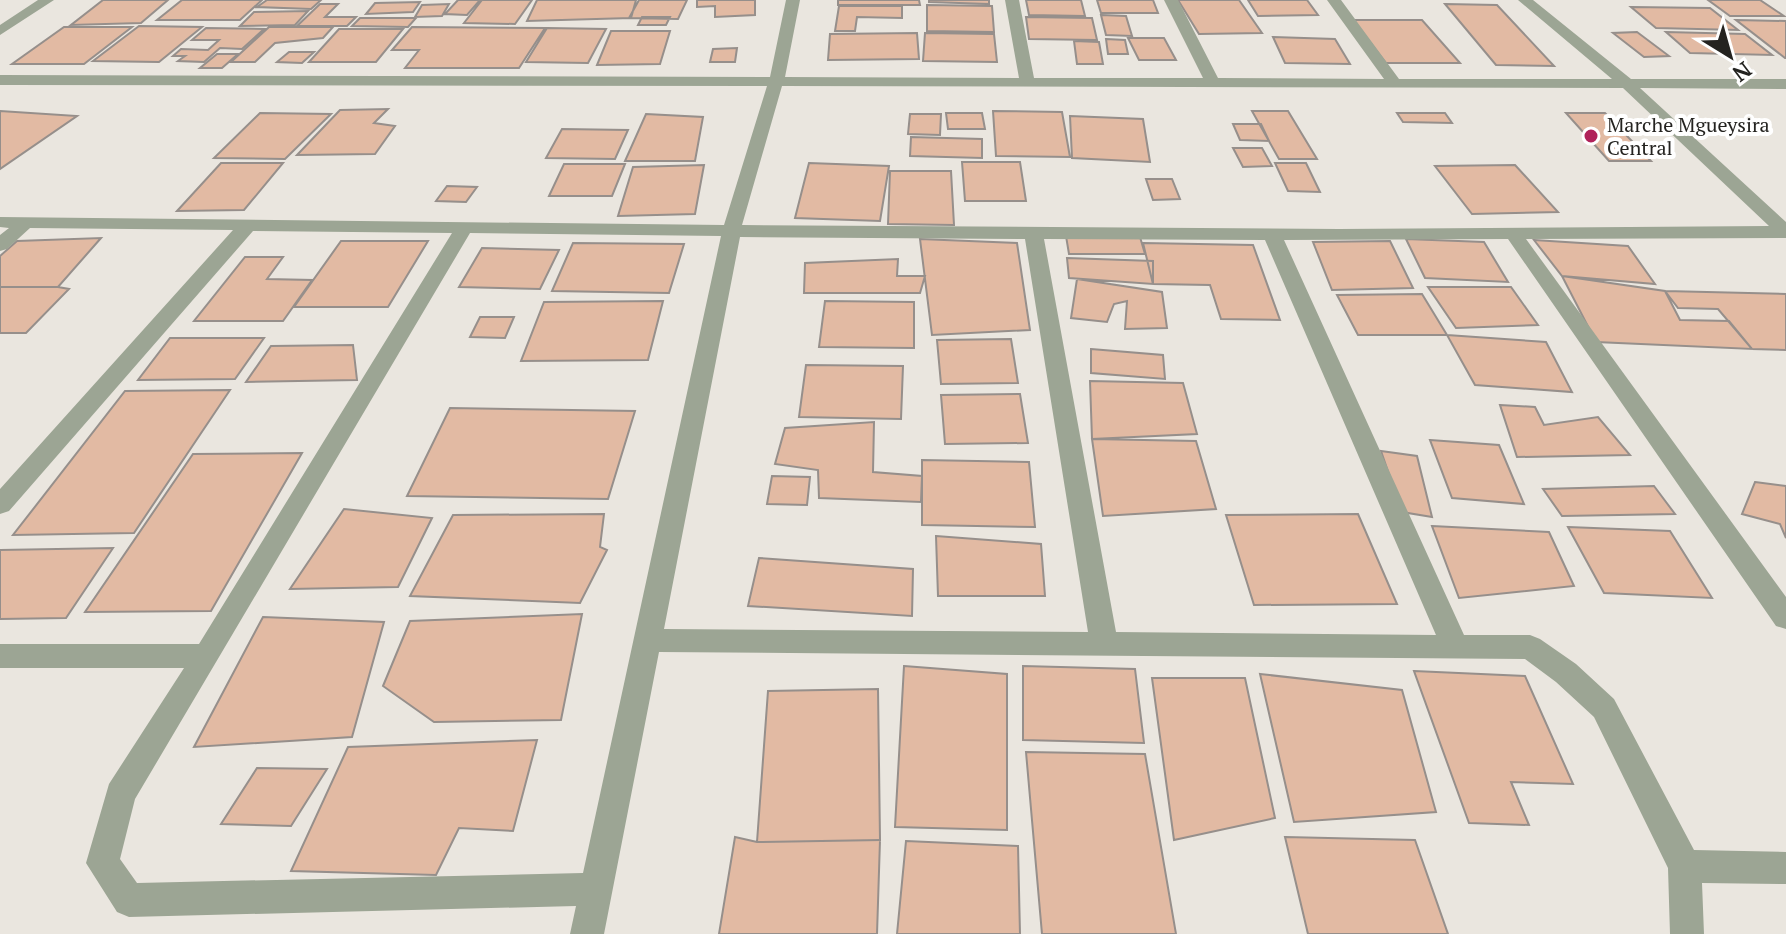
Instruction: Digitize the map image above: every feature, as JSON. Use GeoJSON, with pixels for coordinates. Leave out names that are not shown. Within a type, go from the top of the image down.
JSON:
{"type":"FeatureCollection","features":[{"type":"Feature","properties":{"kind":"street"},"geometry":{"type":"LineString","coordinates":[[0,31],[47,0]]}},
{"type":"Feature","properties":{"kind":"street"},"geometry":{"type":"LineString","coordinates":[[587,934],[650,640],[731,233],[777,79],[793,0]]}},
{"type":"Feature","properties":{"kind":"street"},"geometry":{"type":"LineString","coordinates":[[1012,0],[1027,83]]}},
{"type":"Feature","properties":{"kind":"street"},"geometry":{"type":"LineString","coordinates":[[1171,0],[1213,83]]}},
{"type":"Feature","properties":{"kind":"street"},"geometry":{"type":"LineString","coordinates":[[1334,0],[1395,83]]}},
{"type":"Feature","properties":{"kind":"street"},"geometry":{"type":"LineString","coordinates":[[1525,0],[1626,83],[1786,231]]}},
{"type":"Feature","properties":{"kind":"street"},"geometry":{"type":"LineString","coordinates":[[0,80],[777,79],[1027,83],[1786,84]]}},
{"type":"Feature","properties":{"kind":"street"},"geometry":{"type":"LineString","coordinates":[[0,222],[731,233],[1514,235],[1786,231]]}},
{"type":"Feature","properties":{"kind":"street"},"geometry":{"type":"LineString","coordinates":[[0,245],[26,222]]}},
{"type":"Feature","properties":{"kind":"street"},"geometry":{"type":"LineString","coordinates":[[0,505],[248,225]]}},
{"type":"Feature","properties":{"kind":"street"},"geometry":{"type":"LineString","coordinates":[[465,227],[207,656],[120,794],[103,863],[129,900],[597,889]]}},
{"type":"Feature","properties":{"kind":"street"},"geometry":{"type":"LineString","coordinates":[[1033,232],[1104,642]]}},
{"type":"Feature","properties":{"kind":"street"},"geometry":{"type":"LineString","coordinates":[[1272,234],[1454,644]]}},
{"type":"Feature","properties":{"kind":"street"},"geometry":{"type":"LineString","coordinates":[[1514,235],[1786,618]]}},
{"type":"Feature","properties":{"kind":"street"},"geometry":{"type":"LineString","coordinates":[[650,640],[1530,647],[1566,673],[1604,708],[1685,866],[1687,934]]}},
{"type":"Feature","properties":{"kind":"street"},"geometry":{"type":"LineString","coordinates":[[0,656],[207,656]]}},
{"type":"Feature","properties":{"kind":"street"},"geometry":{"type":"LineString","coordinates":[[1685,866],[1786,868]]}},
{"type":"Feature","properties":{"kind":"building"},"geometry":{"type":"Polygon","coordinates":[[[103,0],[168,0],[141,23],[71,25],[103,0]]]}},
{"type":"Feature","properties":{"kind":"building"},"geometry":{"type":"Polygon","coordinates":[[[182,0],[262,0],[240,20],[157,20],[182,0]]]}},
{"type":"Feature","properties":{"kind":"building"},"geometry":{"type":"Polygon","coordinates":[[[267,0],[321,0],[311,9],[257,7],[267,0]]]}},
{"type":"Feature","properties":{"kind":"building"},"geometry":{"type":"Polygon","coordinates":[[[458,0],[480,0],[467,15],[445,14],[458,0]]]}},
{"type":"Feature","properties":{"kind":"building"},"geometry":{"type":"Polygon","coordinates":[[[482,0],[532,0],[515,24],[464,23],[482,0]]]}},
{"type":"Feature","properties":{"kind":"building"},"geometry":{"type":"Polygon","coordinates":[[[537,0],[636,0],[631,18],[527,21],[537,0]]]}},
{"type":"Feature","properties":{"kind":"building"},"geometry":{"type":"Polygon","coordinates":[[[639,0],[687,0],[678,19],[629,18],[639,0]]]}},
{"type":"Feature","properties":{"kind":"building"},"geometry":{"type":"Polygon","coordinates":[[[697,0],[755,0],[755,15],[715,17],[715,6],[697,7],[697,0]]]}},
{"type":"Feature","properties":{"kind":"building"},"geometry":{"type":"Polygon","coordinates":[[[838,0],[919,0],[920,5],[838,5],[838,0]]]}},
{"type":"Feature","properties":{"kind":"building"},"geometry":{"type":"Polygon","coordinates":[[[989,0],[989,4],[929,2],[989,0]]]}},
{"type":"Feature","properties":{"kind":"building"},"geometry":{"type":"Polygon","coordinates":[[[1026,0],[1081,0],[1085,16],[1029,15],[1026,0]]]}},
{"type":"Feature","properties":{"kind":"building"},"geometry":{"type":"Polygon","coordinates":[[[1097,0],[1153,0],[1158,13],[1101,13],[1097,0]]]}},
{"type":"Feature","properties":{"kind":"building"},"geometry":{"type":"Polygon","coordinates":[[[1178,0],[1239,0],[1262,33],[1199,34],[1178,0]]]}},
{"type":"Feature","properties":{"kind":"building"},"geometry":{"type":"Polygon","coordinates":[[[1248,0],[1307,0],[1318,15],[1258,16],[1248,0]]]}},
{"type":"Feature","properties":{"kind":"building"},"geometry":{"type":"Polygon","coordinates":[[[1708,0],[1760,0],[1784,16],[1730,16],[1708,0]]]}},
{"type":"Feature","properties":{"kind":"building"},"geometry":{"type":"Polygon","coordinates":[[[420,2],[413,12],[366,14],[375,3],[420,2]]]}},
{"type":"Feature","properties":{"kind":"building"},"geometry":{"type":"Polygon","coordinates":[[[320,4],[338,4],[325,17],[356,17],[347,26],[297,26],[320,4]]]}},
{"type":"Feature","properties":{"kind":"building"},"geometry":{"type":"Polygon","coordinates":[[[449,4],[442,16],[415,17],[422,5],[449,4]]]}},
{"type":"Feature","properties":{"kind":"building"},"geometry":{"type":"Polygon","coordinates":[[[1445,4],[1497,5],[1554,66],[1496,65],[1445,4]]]}},
{"type":"Feature","properties":{"kind":"building"},"geometry":{"type":"Polygon","coordinates":[[[927,5],[992,6],[994,32],[927,31],[927,5]]]}},
{"type":"Feature","properties":{"kind":"building"},"geometry":{"type":"Polygon","coordinates":[[[839,6],[902,6],[902,18],[857,17],[855,31],[835,31],[839,6]]]}},
{"type":"Feature","properties":{"kind":"building"},"geometry":{"type":"Polygon","coordinates":[[[1631,7],[1710,8],[1738,30],[1656,28],[1631,7]]]}},
{"type":"Feature","properties":{"kind":"building"},"geometry":{"type":"Polygon","coordinates":[[[308,11],[295,25],[240,26],[254,12],[308,11]]]}},
{"type":"Feature","properties":{"kind":"building"},"geometry":{"type":"Polygon","coordinates":[[[1101,15],[1126,16],[1132,36],[1106,35],[1101,15]]]}},
{"type":"Feature","properties":{"kind":"building"},"geometry":{"type":"Polygon","coordinates":[[[642,17],[670,17],[666,25],[638,25],[642,17]]]}},
{"type":"Feature","properties":{"kind":"building"},"geometry":{"type":"Polygon","coordinates":[[[1026,17],[1092,18],[1097,40],[1029,39],[1026,17]]]}},
{"type":"Feature","properties":{"kind":"building"},"geometry":{"type":"Polygon","coordinates":[[[360,18],[416,18],[408,27],[352,26],[360,18]]]}},
{"type":"Feature","properties":{"kind":"building"},"geometry":{"type":"Polygon","coordinates":[[[1353,20],[1422,20],[1460,63],[1386,63],[1353,20]]]}},
{"type":"Feature","properties":{"kind":"building"},"geometry":{"type":"Polygon","coordinates":[[[1736,20],[1786,21],[1786,58],[1785,58],[1736,20]]]}},
{"type":"Feature","properties":{"kind":"building"},"geometry":{"type":"Polygon","coordinates":[[[139,26],[202,27],[159,62],[93,61],[139,26]]]}},
{"type":"Feature","properties":{"kind":"building"},"geometry":{"type":"Polygon","coordinates":[[[64,27],[132,27],[84,64],[12,64],[64,27]]]}},
{"type":"Feature","properties":{"kind":"building"},"geometry":{"type":"Polygon","coordinates":[[[269,27],[333,27],[323,38],[275,43],[255,62],[231,62],[269,27]]]}},
{"type":"Feature","properties":{"kind":"building"},"geometry":{"type":"Polygon","coordinates":[[[412,27],[545,28],[519,68],[405,68],[419,50],[392,50],[412,27]]]}},
{"type":"Feature","properties":{"kind":"building"},"geometry":{"type":"Polygon","coordinates":[[[206,28],[264,29],[242,49],[220,48],[204,62],[178,61],[185,56],[173,56],[181,49],[208,50],[219,40],[192,40],[206,28]]]}},
{"type":"Feature","properties":{"kind":"building"},"geometry":{"type":"Polygon","coordinates":[[[547,28],[606,29],[588,63],[526,62],[547,28]]]}},
{"type":"Feature","properties":{"kind":"building"},"geometry":{"type":"Polygon","coordinates":[[[339,29],[403,29],[376,62],[309,62],[339,29]]]}},
{"type":"Feature","properties":{"kind":"building"},"geometry":{"type":"Polygon","coordinates":[[[611,31],[670,31],[660,64],[597,65],[611,31]]]}},
{"type":"Feature","properties":{"kind":"building"},"geometry":{"type":"Polygon","coordinates":[[[1637,32],[1669,56],[1644,57],[1613,33],[1637,32]]]}},
{"type":"Feature","properties":{"kind":"building"},"geometry":{"type":"Polygon","coordinates":[[[1666,32],[1745,34],[1772,55],[1690,53],[1666,32]]]}},
{"type":"Feature","properties":{"kind":"building"},"geometry":{"type":"Polygon","coordinates":[[[917,33],[919,59],[828,60],[830,34],[917,33]]]}},
{"type":"Feature","properties":{"kind":"building"},"geometry":{"type":"Polygon","coordinates":[[[925,33],[994,34],[997,62],[923,61],[925,33]]]}},
{"type":"Feature","properties":{"kind":"building"},"geometry":{"type":"Polygon","coordinates":[[[1273,37],[1335,39],[1350,64],[1285,63],[1273,37]]]}},
{"type":"Feature","properties":{"kind":"building"},"geometry":{"type":"Polygon","coordinates":[[[1128,38],[1164,38],[1176,60],[1139,60],[1128,38]]]}},
{"type":"Feature","properties":{"kind":"building"},"geometry":{"type":"Polygon","coordinates":[[[1106,39],[1125,40],[1128,54],[1108,54],[1106,39]]]}},
{"type":"Feature","properties":{"kind":"building"},"geometry":{"type":"Polygon","coordinates":[[[1074,41],[1099,42],[1103,64],[1077,64],[1074,41]]]}},
{"type":"Feature","properties":{"kind":"building"},"geometry":{"type":"Polygon","coordinates":[[[737,48],[735,62],[710,62],[713,49],[737,48]]]}},
{"type":"Feature","properties":{"kind":"building"},"geometry":{"type":"Polygon","coordinates":[[[289,52],[314,52],[302,63],[277,62],[289,52]]]}},
{"type":"Feature","properties":{"kind":"building"},"geometry":{"type":"Polygon","coordinates":[[[217,54],[238,54],[222,68],[200,68],[217,54]]]}},
{"type":"Feature","properties":{"kind":"building"},"geometry":{"type":"Polygon","coordinates":[[[388,109],[374,123],[395,126],[375,154],[297,155],[340,110],[388,109]]]}},
{"type":"Feature","properties":{"kind":"building"},"geometry":{"type":"Polygon","coordinates":[[[0,111],[77,116],[0,169],[0,111]]]}},
{"type":"Feature","properties":{"kind":"building"},"geometry":{"type":"Polygon","coordinates":[[[993,111],[1062,112],[1070,157],[996,156],[993,111]]]}},
{"type":"Feature","properties":{"kind":"building"},"geometry":{"type":"Polygon","coordinates":[[[1252,111],[1288,111],[1317,159],[1279,159],[1252,111]]]}},
{"type":"Feature","properties":{"kind":"building"},"geometry":{"type":"Polygon","coordinates":[[[260,113],[331,114],[285,159],[214,158],[260,113]]]}},
{"type":"Feature","properties":{"kind":"building"},"geometry":{"type":"Polygon","coordinates":[[[946,113],[982,113],[985,129],[948,129],[946,113]]]}},
{"type":"Feature","properties":{"kind":"building"},"geometry":{"type":"Polygon","coordinates":[[[1397,113],[1445,113],[1452,123],[1403,122],[1397,113]]]}},
{"type":"Feature","properties":{"kind":"building"},"geometry":{"type":"Polygon","coordinates":[[[1566,113],[1605,113],[1651,161],[1609,161],[1566,113]]]}},
{"type":"Feature","properties":{"kind":"building"},"geometry":{"type":"Polygon","coordinates":[[[646,114],[703,117],[695,161],[625,161],[646,114]]]}},
{"type":"Feature","properties":{"kind":"building"},"geometry":{"type":"Polygon","coordinates":[[[910,114],[941,114],[940,135],[908,134],[910,114]]]}},
{"type":"Feature","properties":{"kind":"building"},"geometry":{"type":"Polygon","coordinates":[[[1070,116],[1143,119],[1150,162],[1072,158],[1070,116]]]}},
{"type":"Feature","properties":{"kind":"building"},"geometry":{"type":"Polygon","coordinates":[[[1233,124],[1261,124],[1269,141],[1240,140],[1233,124]]]}},
{"type":"Feature","properties":{"kind":"building"},"geometry":{"type":"Polygon","coordinates":[[[562,129],[628,130],[615,159],[546,158],[562,129]]]}},
{"type":"Feature","properties":{"kind":"building"},"geometry":{"type":"Polygon","coordinates":[[[911,137],[982,139],[982,158],[910,156],[911,137]]]}},
{"type":"Feature","properties":{"kind":"building"},"geometry":{"type":"Polygon","coordinates":[[[1233,148],[1262,148],[1272,166],[1243,167],[1233,148]]]}},
{"type":"Feature","properties":{"kind":"building"},"geometry":{"type":"Polygon","coordinates":[[[962,162],[1020,162],[1026,201],[965,201],[962,162]]]}},
{"type":"Feature","properties":{"kind":"building"},"geometry":{"type":"Polygon","coordinates":[[[221,163],[283,163],[244,210],[177,211],[221,163]]]}},
{"type":"Feature","properties":{"kind":"building"},"geometry":{"type":"Polygon","coordinates":[[[809,163],[889,166],[880,221],[795,218],[809,163]]]}},
{"type":"Feature","properties":{"kind":"building"},"geometry":{"type":"Polygon","coordinates":[[[1275,163],[1306,163],[1320,192],[1288,191],[1275,163]]]}},
{"type":"Feature","properties":{"kind":"building"},"geometry":{"type":"Polygon","coordinates":[[[564,164],[625,164],[612,196],[549,196],[564,164]]]}},
{"type":"Feature","properties":{"kind":"building"},"geometry":{"type":"Polygon","coordinates":[[[704,165],[695,214],[618,216],[633,167],[704,165]]]}},
{"type":"Feature","properties":{"kind":"building"},"geometry":{"type":"Polygon","coordinates":[[[1515,165],[1558,212],[1472,214],[1435,166],[1515,165]]]}},
{"type":"Feature","properties":{"kind":"building"},"geometry":{"type":"Polygon","coordinates":[[[890,171],[951,171],[954,225],[888,224],[890,171]]]}},
{"type":"Feature","properties":{"kind":"building"},"geometry":{"type":"Polygon","coordinates":[[[1146,179],[1172,179],[1180,199],[1153,200],[1146,179]]]}},
{"type":"Feature","properties":{"kind":"building"},"geometry":{"type":"Polygon","coordinates":[[[447,186],[477,187],[466,202],[436,201],[447,186]]]}},
{"type":"Feature","properties":{"kind":"building"},"geometry":{"type":"Polygon","coordinates":[[[1066,236],[1140,237],[1145,254],[1069,254],[1066,236]]]}},
{"type":"Feature","properties":{"kind":"building"},"geometry":{"type":"Polygon","coordinates":[[[101,238],[58,287],[0,287],[0,256],[17,241],[101,238]]]}},
{"type":"Feature","properties":{"kind":"building"},"geometry":{"type":"Polygon","coordinates":[[[920,239],[1017,243],[1030,330],[932,335],[920,239]]]}},
{"type":"Feature","properties":{"kind":"building"},"geometry":{"type":"Polygon","coordinates":[[[1406,239],[1484,242],[1508,282],[1425,278],[1406,239]]]}},
{"type":"Feature","properties":{"kind":"building"},"geometry":{"type":"Polygon","coordinates":[[[1534,240],[1628,246],[1655,284],[1562,276],[1534,240]]]}},
{"type":"Feature","properties":{"kind":"building"},"geometry":{"type":"Polygon","coordinates":[[[341,241],[428,241],[388,307],[294,307],[341,241]]]}},
{"type":"Feature","properties":{"kind":"building"},"geometry":{"type":"Polygon","coordinates":[[[1390,241],[1413,288],[1332,290],[1313,242],[1390,241]]]}},
{"type":"Feature","properties":{"kind":"building"},"geometry":{"type":"Polygon","coordinates":[[[573,243],[684,244],[669,293],[552,291],[573,243]]]}},
{"type":"Feature","properties":{"kind":"building"},"geometry":{"type":"Polygon","coordinates":[[[1143,243],[1253,245],[1280,320],[1221,319],[1210,285],[1153,284],[1143,243]]]}},
{"type":"Feature","properties":{"kind":"building"},"geometry":{"type":"Polygon","coordinates":[[[482,248],[559,250],[540,289],[459,287],[482,248]]]}},
{"type":"Feature","properties":{"kind":"building"},"geometry":{"type":"Polygon","coordinates":[[[245,257],[283,257],[267,279],[312,280],[283,321],[194,321],[245,257]]]}},
{"type":"Feature","properties":{"kind":"building"},"geometry":{"type":"Polygon","coordinates":[[[1067,258],[1153,261],[1153,284],[1069,278],[1067,258]]]}},
{"type":"Feature","properties":{"kind":"building"},"geometry":{"type":"Polygon","coordinates":[[[898,259],[897,276],[925,276],[920,293],[804,293],[805,263],[898,259]]]}},
{"type":"Feature","properties":{"kind":"building"},"geometry":{"type":"Polygon","coordinates":[[[1562,276],[1665,291],[1680,320],[1729,321],[1752,349],[1596,342],[1562,276]]]}},
{"type":"Feature","properties":{"kind":"building"},"geometry":{"type":"Polygon","coordinates":[[[1077,279],[1162,292],[1167,328],[1125,329],[1127,301],[1114,304],[1107,322],[1071,318],[1077,279]]]}},
{"type":"Feature","properties":{"kind":"building"},"geometry":{"type":"Polygon","coordinates":[[[0,287],[69,289],[26,333],[0,333],[0,287]]]}},
{"type":"Feature","properties":{"kind":"building"},"geometry":{"type":"Polygon","coordinates":[[[1428,287],[1511,287],[1538,325],[1456,328],[1428,287]]]}},
{"type":"Feature","properties":{"kind":"building"},"geometry":{"type":"Polygon","coordinates":[[[1665,291],[1786,294],[1786,350],[1752,349],[1718,309],[1678,308],[1665,291]]]}},
{"type":"Feature","properties":{"kind":"building"},"geometry":{"type":"Polygon","coordinates":[[[1422,294],[1447,335],[1358,335],[1337,295],[1422,294]]]}},
{"type":"Feature","properties":{"kind":"building"},"geometry":{"type":"Polygon","coordinates":[[[663,301],[648,360],[521,361],[544,302],[663,301]]]}},
{"type":"Feature","properties":{"kind":"building"},"geometry":{"type":"Polygon","coordinates":[[[825,301],[914,302],[914,348],[819,347],[825,301]]]}},
{"type":"Feature","properties":{"kind":"building"},"geometry":{"type":"Polygon","coordinates":[[[480,317],[514,317],[505,338],[470,337],[480,317]]]}},
{"type":"Feature","properties":{"kind":"building"},"geometry":{"type":"Polygon","coordinates":[[[1447,335],[1546,342],[1572,392],[1475,385],[1447,335]]]}},
{"type":"Feature","properties":{"kind":"building"},"geometry":{"type":"Polygon","coordinates":[[[170,338],[264,338],[235,379],[138,380],[170,338]]]}},
{"type":"Feature","properties":{"kind":"building"},"geometry":{"type":"Polygon","coordinates":[[[1011,339],[1018,383],[941,384],[937,340],[1011,339]]]}},
{"type":"Feature","properties":{"kind":"building"},"geometry":{"type":"Polygon","coordinates":[[[353,345],[357,380],[246,382],[271,346],[353,345]]]}},
{"type":"Feature","properties":{"kind":"building"},"geometry":{"type":"Polygon","coordinates":[[[1091,349],[1163,355],[1165,379],[1091,373],[1091,349]]]}},
{"type":"Feature","properties":{"kind":"building"},"geometry":{"type":"Polygon","coordinates":[[[806,365],[903,366],[901,419],[799,417],[806,365]]]}},
{"type":"Feature","properties":{"kind":"building"},"geometry":{"type":"Polygon","coordinates":[[[1090,381],[1183,383],[1197,434],[1092,439],[1090,381]]]}},
{"type":"Feature","properties":{"kind":"building"},"geometry":{"type":"Polygon","coordinates":[[[230,390],[134,533],[13,535],[125,391],[230,390]]]}},
{"type":"Feature","properties":{"kind":"building"},"geometry":{"type":"Polygon","coordinates":[[[1020,394],[1028,443],[945,444],[941,395],[1020,394]]]}},
{"type":"Feature","properties":{"kind":"building"},"geometry":{"type":"Polygon","coordinates":[[[1500,405],[1535,407],[1544,425],[1598,417],[1630,455],[1517,457],[1500,405]]]}},
{"type":"Feature","properties":{"kind":"building"},"geometry":{"type":"Polygon","coordinates":[[[450,408],[635,411],[608,499],[407,496],[450,408]]]}},
{"type":"Feature","properties":{"kind":"building"},"geometry":{"type":"Polygon","coordinates":[[[874,422],[873,472],[922,476],[921,502],[819,498],[818,470],[775,464],[785,428],[874,422]]]}},
{"type":"Feature","properties":{"kind":"building"},"geometry":{"type":"Polygon","coordinates":[[[1092,439],[1196,441],[1216,509],[1103,516],[1092,439]]]}},
{"type":"Feature","properties":{"kind":"building"},"geometry":{"type":"Polygon","coordinates":[[[1430,440],[1499,445],[1524,504],[1452,498],[1430,440]]]}},
{"type":"Feature","properties":{"kind":"building"},"geometry":{"type":"Polygon","coordinates":[[[1381,451],[1417,456],[1432,517],[1402,512],[1381,451]]]}},
{"type":"Feature","properties":{"kind":"building"},"geometry":{"type":"Polygon","coordinates":[[[302,453],[211,611],[85,612],[193,454],[302,453]]]}},
{"type":"Feature","properties":{"kind":"building"},"geometry":{"type":"Polygon","coordinates":[[[922,460],[1029,462],[1035,527],[922,525],[922,460]]]}},
{"type":"Feature","properties":{"kind":"building"},"geometry":{"type":"Polygon","coordinates":[[[772,476],[810,477],[807,505],[767,504],[772,476]]]}},
{"type":"Feature","properties":{"kind":"building"},"geometry":{"type":"Polygon","coordinates":[[[1755,482],[1786,486],[1786,538],[1780,524],[1742,514],[1755,482]]]}},
{"type":"Feature","properties":{"kind":"building"},"geometry":{"type":"Polygon","coordinates":[[[1654,486],[1675,514],[1562,516],[1543,489],[1654,486]]]}},
{"type":"Feature","properties":{"kind":"building"},"geometry":{"type":"Polygon","coordinates":[[[344,509],[432,518],[398,587],[290,589],[344,509]]]}},
{"type":"Feature","properties":{"kind":"building"},"geometry":{"type":"Polygon","coordinates":[[[604,514],[600,547],[607,550],[580,603],[410,596],[453,515],[604,514]]]}},
{"type":"Feature","properties":{"kind":"building"},"geometry":{"type":"Polygon","coordinates":[[[1358,514],[1397,604],[1254,605],[1226,515],[1358,514]]]}},
{"type":"Feature","properties":{"kind":"building"},"geometry":{"type":"Polygon","coordinates":[[[1432,526],[1549,532],[1574,586],[1459,598],[1432,526]]]}},
{"type":"Feature","properties":{"kind":"building"},"geometry":{"type":"Polygon","coordinates":[[[1568,527],[1670,531],[1712,598],[1604,593],[1568,527]]]}},
{"type":"Feature","properties":{"kind":"building"},"geometry":{"type":"Polygon","coordinates":[[[936,536],[1041,544],[1045,596],[938,596],[936,536]]]}},
{"type":"Feature","properties":{"kind":"building"},"geometry":{"type":"Polygon","coordinates":[[[113,548],[66,618],[0,619],[0,550],[113,548]]]}},
{"type":"Feature","properties":{"kind":"building"},"geometry":{"type":"Polygon","coordinates":[[[759,558],[913,569],[912,616],[748,606],[759,558]]]}},
{"type":"Feature","properties":{"kind":"building"},"geometry":{"type":"Polygon","coordinates":[[[582,614],[561,720],[434,722],[383,686],[410,621],[582,614]]]}},
{"type":"Feature","properties":{"kind":"building"},"geometry":{"type":"Polygon","coordinates":[[[263,617],[384,622],[352,737],[194,747],[263,617]]]}},
{"type":"Feature","properties":{"kind":"building"},"geometry":{"type":"Polygon","coordinates":[[[904,666],[1007,674],[1007,830],[895,827],[904,666]]]}},
{"type":"Feature","properties":{"kind":"building"},"geometry":{"type":"Polygon","coordinates":[[[1023,666],[1135,669],[1144,743],[1023,740],[1023,666]]]}},
{"type":"Feature","properties":{"kind":"building"},"geometry":{"type":"Polygon","coordinates":[[[1414,671],[1525,676],[1573,784],[1511,782],[1529,825],[1469,823],[1414,671]]]}},
{"type":"Feature","properties":{"kind":"building"},"geometry":{"type":"Polygon","coordinates":[[[1260,674],[1402,690],[1436,812],[1294,822],[1260,674]]]}},
{"type":"Feature","properties":{"kind":"building"},"geometry":{"type":"Polygon","coordinates":[[[1152,678],[1245,678],[1275,818],[1174,840],[1152,678]]]}},
{"type":"Feature","properties":{"kind":"building"},"geometry":{"type":"Polygon","coordinates":[[[878,689],[880,840],[757,842],[768,691],[878,689]]]}},
{"type":"Feature","properties":{"kind":"building"},"geometry":{"type":"Polygon","coordinates":[[[537,740],[513,831],[459,828],[436,875],[291,871],[348,747],[537,740]]]}},
{"type":"Feature","properties":{"kind":"building"},"geometry":{"type":"Polygon","coordinates":[[[1026,752],[1145,754],[1176,934],[1042,934],[1026,752]]]}},
{"type":"Feature","properties":{"kind":"building"},"geometry":{"type":"Polygon","coordinates":[[[257,768],[327,769],[291,826],[221,824],[257,768]]]}},
{"type":"Feature","properties":{"kind":"building"},"geometry":{"type":"Polygon","coordinates":[[[735,837],[757,842],[880,840],[877,934],[719,934],[735,837]]]}},
{"type":"Feature","properties":{"kind":"building"},"geometry":{"type":"Polygon","coordinates":[[[1285,837],[1415,840],[1448,934],[1308,934],[1285,837]]]}},
{"type":"Feature","properties":{"kind":"building"},"geometry":{"type":"Polygon","coordinates":[[[906,841],[1018,846],[1020,934],[897,934],[906,841]]]}},
{"type":"Feature","properties":{"kind":"place","name":"Marche Mgueysira Central"},"geometry":{"type":"Point","coordinates":[1591,136]}}]}
